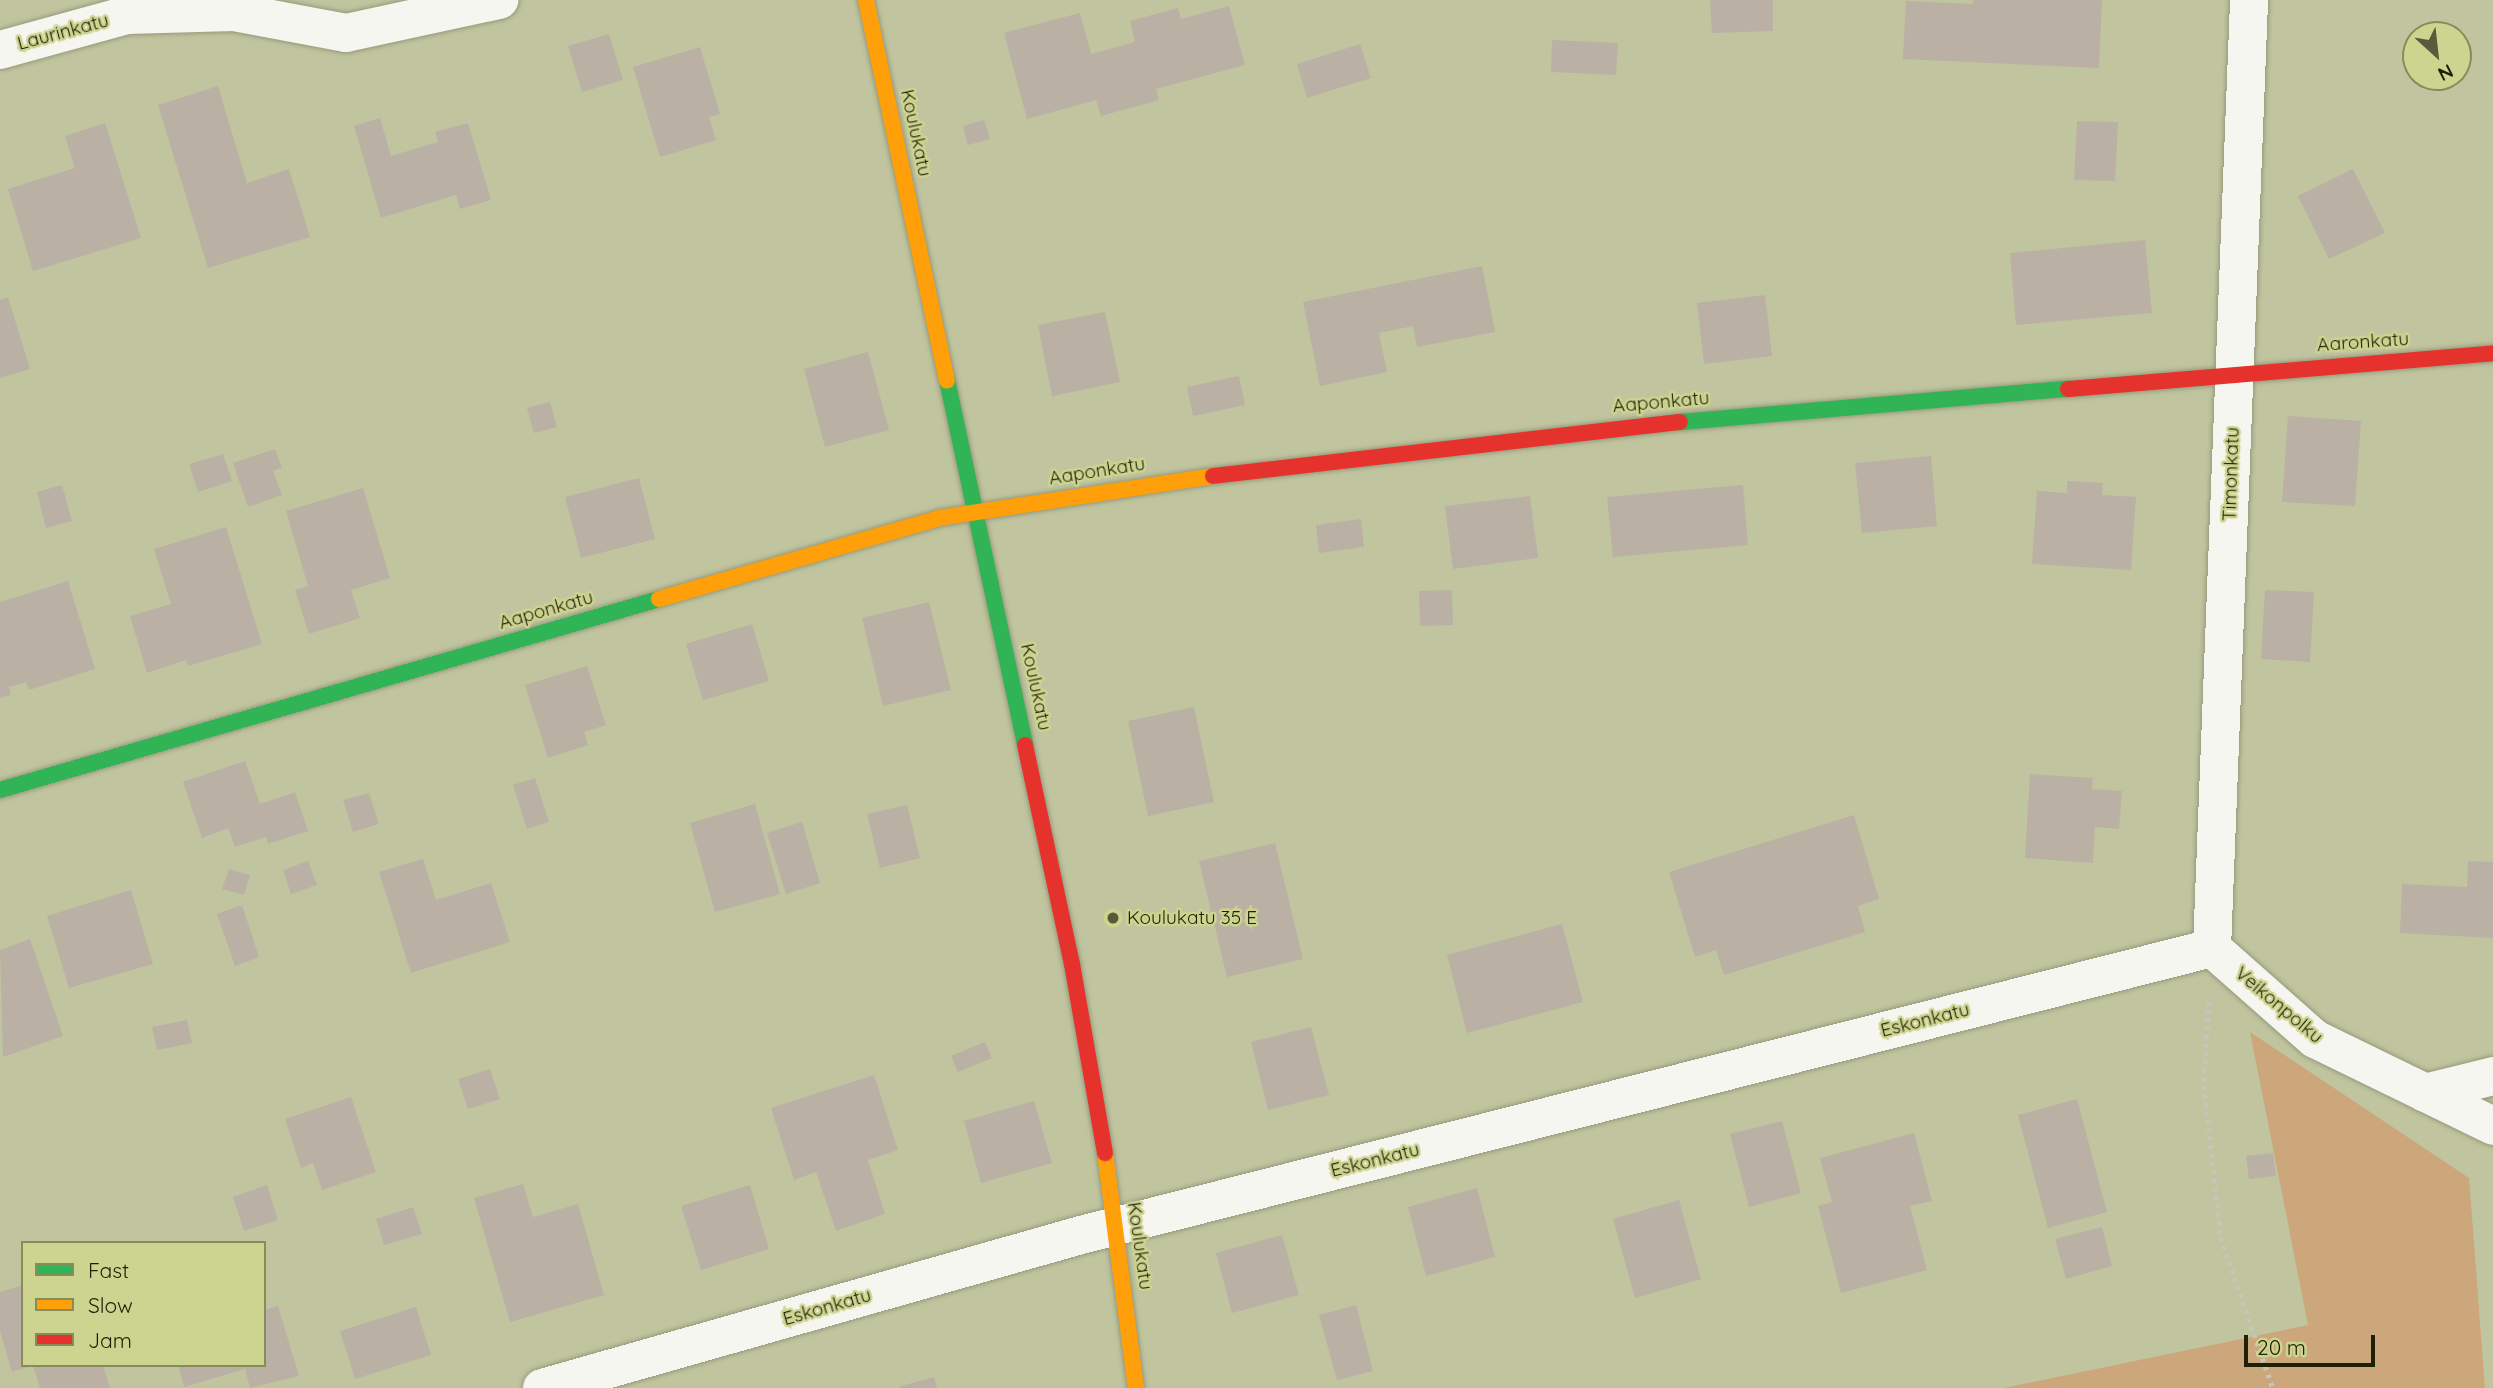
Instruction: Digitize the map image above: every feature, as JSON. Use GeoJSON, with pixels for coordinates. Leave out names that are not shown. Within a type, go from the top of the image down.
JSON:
{"type":"FeatureCollection","features":[{"type":"Feature","properties":{"kind":"street","name":"Laurinkatu"},"geometry":{"type":"LineString","coordinates":[[0,50],[127,15],[234,12],[346,33],[499,0]]}},
{"type":"Feature","properties":{"kind":"street","name":"Koulukatu"},"geometry":{"type":"LineString","coordinates":[[866,0],[978,510],[1072,964],[1117,1225],[1136,1388]]}},
{"type":"Feature","properties":{"kind":"street","name":"Timonkatu"},"geometry":{"type":"LineString","coordinates":[[2212,947],[2249,0]]}},
{"type":"Feature","properties":{"kind":"street","name":"Aaronkatu"},"geometry":{"type":"LineString","coordinates":[[2235,373],[2493,353]]}},
{"type":"Feature","properties":{"kind":"street","name":"Aaponkatu"},"geometry":{"type":"LineString","coordinates":[[0,790],[939,518],[978,510],[1122,487],[1616,427],[2235,373]]}},
{"type":"Feature","properties":{"kind":"street","name":"Veikonpolku"},"geometry":{"type":"LineString","coordinates":[[2212,947],[2315,1039],[2493,1126]]}},
{"type":"Feature","properties":{"kind":"street","name":"Eskonkatu"},"geometry":{"type":"LineString","coordinates":[[542,1388],[1117,1225],[2212,947]]}},
{"type":"Feature","properties":{"kind":"street"},"geometry":{"type":"LineString","coordinates":[[2425,1093],[2493,1076]]}},
{"type":"Feature","properties":{"kind":"path"},"geometry":{"type":"LineString","coordinates":[[2212,947],[2204,1086],[2221,1238],[2273,1388]]}},
{"type":"Feature","properties":{"kind":"shaded area"},"geometry":{"type":"Polygon","coordinates":[[[2250,1032],[2469,1178],[2485,1388],[2004,1388],[2308,1325],[2250,1032]]]}},
{"type":"Feature","properties":{"kind":"building"},"geometry":{"type":"Polygon","coordinates":[[[1710,0],[1773,0],[1773,31],[1712,33],[1710,0]]]}},
{"type":"Feature","properties":{"kind":"building"},"geometry":{"type":"Polygon","coordinates":[[[1973,0],[2102,0],[2099,68],[1903,59],[1906,1],[1973,4],[1973,0]]]}},
{"type":"Feature","properties":{"kind":"building"},"geometry":{"type":"Polygon","coordinates":[[[1229,6],[1245,65],[1156,89],[1159,100],[1101,116],[1096,100],[1027,119],[1004,33],[1080,13],[1091,54],[1135,42],[1130,21],[1178,8],[1181,19],[1229,6]]]}},
{"type":"Feature","properties":{"kind":"building"},"geometry":{"type":"Polygon","coordinates":[[[609,34],[623,80],[582,92],[568,46],[609,34]]]}},
{"type":"Feature","properties":{"kind":"building"},"geometry":{"type":"Polygon","coordinates":[[[1552,40],[1618,43],[1616,75],[1551,72],[1552,40]]]}},
{"type":"Feature","properties":{"kind":"building"},"geometry":{"type":"Polygon","coordinates":[[[1360,44],[1371,78],[1307,98],[1297,64],[1360,44]]]}},
{"type":"Feature","properties":{"kind":"building"},"geometry":{"type":"Polygon","coordinates":[[[700,47],[720,114],[709,117],[716,140],[660,157],[633,67],[700,47]]]}},
{"type":"Feature","properties":{"kind":"building"},"geometry":{"type":"Polygon","coordinates":[[[218,86],[247,183],[289,169],[310,237],[208,268],[158,105],[218,86]]]}},
{"type":"Feature","properties":{"kind":"building"},"geometry":{"type":"Polygon","coordinates":[[[380,118],[391,156],[438,142],[435,132],[468,123],[491,200],[460,209],[456,195],[381,218],[354,126],[380,118]]]}},
{"type":"Feature","properties":{"kind":"building"},"geometry":{"type":"Polygon","coordinates":[[[984,120],[990,139],[968,145],[963,126],[984,120]]]}},
{"type":"Feature","properties":{"kind":"building"},"geometry":{"type":"Polygon","coordinates":[[[2077,121],[2118,122],[2115,181],[2074,180],[2077,121]]]}},
{"type":"Feature","properties":{"kind":"building"},"geometry":{"type":"Polygon","coordinates":[[[105,123],[141,238],[33,271],[8,189],[75,168],[65,136],[105,123]]]}},
{"type":"Feature","properties":{"kind":"building"},"geometry":{"type":"Polygon","coordinates":[[[2353,169],[2385,233],[2329,259],[2298,196],[2353,169]]]}},
{"type":"Feature","properties":{"kind":"building"},"geometry":{"type":"Polygon","coordinates":[[[2145,240],[2152,313],[2016,325],[2010,253],[2145,240]]]}},
{"type":"Feature","properties":{"kind":"building"},"geometry":{"type":"Polygon","coordinates":[[[1482,266],[1495,332],[1417,347],[1413,326],[1379,333],[1387,372],[1320,386],[1303,302],[1482,266]]]}},
{"type":"Feature","properties":{"kind":"building"},"geometry":{"type":"Polygon","coordinates":[[[1765,295],[1772,356],[1704,364],[1697,303],[1765,295]]]}},
{"type":"Feature","properties":{"kind":"building"},"geometry":{"type":"Polygon","coordinates":[[[8,297],[30,369],[0,378],[0,300],[8,297]]]}},
{"type":"Feature","properties":{"kind":"building"},"geometry":{"type":"Polygon","coordinates":[[[1105,312],[1120,382],[1052,396],[1038,325],[1105,312]]]}},
{"type":"Feature","properties":{"kind":"building"},"geometry":{"type":"Polygon","coordinates":[[[868,352],[889,430],[825,447],[804,369],[868,352]]]}},
{"type":"Feature","properties":{"kind":"building"},"geometry":{"type":"Polygon","coordinates":[[[1239,376],[1245,405],[1193,416],[1187,387],[1239,376]]]}},
{"type":"Feature","properties":{"kind":"building"},"geometry":{"type":"Polygon","coordinates":[[[550,402],[557,427],[534,433],[527,408],[550,402]]]}},
{"type":"Feature","properties":{"kind":"building"},"geometry":{"type":"Polygon","coordinates":[[[2288,416],[2361,421],[2355,506],[2282,502],[2288,416]]]}},
{"type":"Feature","properties":{"kind":"building"},"geometry":{"type":"Polygon","coordinates":[[[275,449],[282,468],[273,471],[282,495],[248,507],[233,463],[275,449]]]}},
{"type":"Feature","properties":{"kind":"building"},"geometry":{"type":"Polygon","coordinates":[[[223,454],[232,481],[198,492],[189,464],[223,454]]]}},
{"type":"Feature","properties":{"kind":"building"},"geometry":{"type":"Polygon","coordinates":[[[1931,456],[1937,526],[1862,533],[1855,463],[1931,456]]]}},
{"type":"Feature","properties":{"kind":"building"},"geometry":{"type":"Polygon","coordinates":[[[639,478],[655,539],[581,558],[565,497],[639,478]]]}},
{"type":"Feature","properties":{"kind":"building"},"geometry":{"type":"Polygon","coordinates":[[[2067,481],[2103,483],[2102,495],[2136,497],[2131,570],[2032,564],[2037,491],[2067,493],[2067,481]]]}},
{"type":"Feature","properties":{"kind":"building"},"geometry":{"type":"Polygon","coordinates":[[[62,485],[72,521],[46,528],[37,492],[62,485]]]}},
{"type":"Feature","properties":{"kind":"building"},"geometry":{"type":"Polygon","coordinates":[[[1743,485],[1748,545],[1613,557],[1607,497],[1743,485]]]}},
{"type":"Feature","properties":{"kind":"building"},"geometry":{"type":"Polygon","coordinates":[[[363,488],[390,578],[351,590],[360,618],[309,634],[295,590],[308,586],[286,511],[363,488]]]}},
{"type":"Feature","properties":{"kind":"building"},"geometry":{"type":"Polygon","coordinates":[[[1530,496],[1538,558],[1453,569],[1445,506],[1530,496]]]}},
{"type":"Feature","properties":{"kind":"building"},"geometry":{"type":"Polygon","coordinates":[[[1361,519],[1364,547],[1319,553],[1316,525],[1361,519]]]}},
{"type":"Feature","properties":{"kind":"building"},"geometry":{"type":"Polygon","coordinates":[[[226,527],[262,644],[188,666],[186,660],[147,673],[130,616],[171,604],[154,549],[226,527]]]}},
{"type":"Feature","properties":{"kind":"building"},"geometry":{"type":"Polygon","coordinates":[[[68,581],[95,669],[29,690],[26,682],[9,687],[11,695],[0,698],[0,602],[68,581]]]}},
{"type":"Feature","properties":{"kind":"building"},"geometry":{"type":"Polygon","coordinates":[[[1452,590],[1453,625],[1420,626],[1419,591],[1452,590]]]}},
{"type":"Feature","properties":{"kind":"building"},"geometry":{"type":"Polygon","coordinates":[[[2265,590],[2314,592],[2310,662],[2261,659],[2265,590]]]}},
{"type":"Feature","properties":{"kind":"building"},"geometry":{"type":"Polygon","coordinates":[[[929,602],[951,690],[883,706],[862,618],[929,602]]]}},
{"type":"Feature","properties":{"kind":"building"},"geometry":{"type":"Polygon","coordinates":[[[752,624],[769,681],[703,700],[686,644],[752,624]]]}},
{"type":"Feature","properties":{"kind":"building"},"geometry":{"type":"Polygon","coordinates":[[[587,666],[606,725],[584,732],[588,745],[548,758],[525,685],[587,666]]]}},
{"type":"Feature","properties":{"kind":"building"},"geometry":{"type":"Polygon","coordinates":[[[1194,707],[1214,802],[1148,816],[1128,721],[1194,707]]]}},
{"type":"Feature","properties":{"kind":"building"},"geometry":{"type":"Polygon","coordinates":[[[245,761],[260,804],[295,792],[308,831],[268,844],[266,837],[235,847],[228,828],[202,838],[183,782],[245,761]]]}},
{"type":"Feature","properties":{"kind":"building"},"geometry":{"type":"Polygon","coordinates":[[[2030,774],[2093,778],[2092,789],[2122,791],[2119,829],[2095,827],[2093,863],[2025,858],[2030,774]]]}},
{"type":"Feature","properties":{"kind":"building"},"geometry":{"type":"Polygon","coordinates":[[[535,778],[549,822],[527,829],[513,785],[535,778]]]}},
{"type":"Feature","properties":{"kind":"building"},"geometry":{"type":"Polygon","coordinates":[[[369,793],[379,824],[353,832],[343,800],[369,793]]]}},
{"type":"Feature","properties":{"kind":"building"},"geometry":{"type":"Polygon","coordinates":[[[755,804],[780,894],[715,912],[690,823],[755,804]]]}},
{"type":"Feature","properties":{"kind":"building"},"geometry":{"type":"Polygon","coordinates":[[[907,805],[920,858],[880,868],[867,814],[907,805]]]}},
{"type":"Feature","properties":{"kind":"building"},"geometry":{"type":"Polygon","coordinates":[[[1854,815],[1879,899],[1858,906],[1865,932],[1724,975],[1716,950],[1695,957],[1669,872],[1854,815]]]}},
{"type":"Feature","properties":{"kind":"building"},"geometry":{"type":"Polygon","coordinates":[[[802,822],[820,883],[786,894],[767,833],[802,822]]]}},
{"type":"Feature","properties":{"kind":"building"},"geometry":{"type":"Polygon","coordinates":[[[1275,843],[1303,959],[1227,977],[1199,861],[1275,843]]]}},
{"type":"Feature","properties":{"kind":"building"},"geometry":{"type":"Polygon","coordinates":[[[423,859],[436,900],[491,883],[510,942],[411,973],[379,872],[423,859]]]}},
{"type":"Feature","properties":{"kind":"building"},"geometry":{"type":"Polygon","coordinates":[[[308,861],[317,885],[291,894],[283,870],[308,861]]]}},
{"type":"Feature","properties":{"kind":"building"},"geometry":{"type":"Polygon","coordinates":[[[2468,861],[2493,862],[2493,938],[2400,933],[2402,884],[2467,887],[2468,861]]]}},
{"type":"Feature","properties":{"kind":"building"},"geometry":{"type":"Polygon","coordinates":[[[229,869],[250,875],[244,895],[222,889],[229,869]]]}},
{"type":"Feature","properties":{"kind":"building"},"geometry":{"type":"Polygon","coordinates":[[[131,890],[153,964],[69,988],[47,916],[131,890]]]}},
{"type":"Feature","properties":{"kind":"building"},"geometry":{"type":"Polygon","coordinates":[[[242,905],[259,957],[235,966],[217,914],[242,905]]]}},
{"type":"Feature","properties":{"kind":"building"},"geometry":{"type":"Polygon","coordinates":[[[1562,924],[1583,1002],[1467,1033],[1447,955],[1562,924]]]}},
{"type":"Feature","properties":{"kind":"building"},"geometry":{"type":"Polygon","coordinates":[[[30,939],[63,1036],[3,1057],[0,950],[30,939]]]}},
{"type":"Feature","properties":{"kind":"building"},"geometry":{"type":"Polygon","coordinates":[[[187,1020],[192,1043],[157,1050],[152,1027],[187,1020]]]}},
{"type":"Feature","properties":{"kind":"building"},"geometry":{"type":"Polygon","coordinates":[[[1311,1027],[1329,1095],[1268,1110],[1251,1042],[1311,1027]]]}},
{"type":"Feature","properties":{"kind":"building"},"geometry":{"type":"Polygon","coordinates":[[[985,1042],[992,1058],[958,1072],[951,1056],[985,1042]]]}},
{"type":"Feature","properties":{"kind":"building"},"geometry":{"type":"Polygon","coordinates":[[[490,1069],[500,1099],[468,1109],[458,1079],[490,1069]]]}},
{"type":"Feature","properties":{"kind":"building"},"geometry":{"type":"Polygon","coordinates":[[[874,1075],[898,1150],[868,1160],[885,1214],[836,1231],[816,1172],[794,1180],[771,1108],[874,1075]]]}},
{"type":"Feature","properties":{"kind":"building"},"geometry":{"type":"Polygon","coordinates":[[[351,1097],[376,1172],[322,1190],[313,1163],[301,1168],[285,1119],[351,1097]]]}},
{"type":"Feature","properties":{"kind":"building"},"geometry":{"type":"Polygon","coordinates":[[[2077,1099],[2107,1212],[2048,1228],[2018,1115],[2077,1099]]]}},
{"type":"Feature","properties":{"kind":"building"},"geometry":{"type":"Polygon","coordinates":[[[1034,1101],[1052,1163],[981,1183],[964,1121],[1034,1101]]]}},
{"type":"Feature","properties":{"kind":"building"},"geometry":{"type":"Polygon","coordinates":[[[1782,1121],[1801,1193],[1749,1207],[1730,1134],[1782,1121]]]}},
{"type":"Feature","properties":{"kind":"building"},"geometry":{"type":"Polygon","coordinates":[[[1914,1133],[1932,1201],[1910,1206],[1927,1270],[1841,1293],[1818,1206],[1832,1202],[1820,1158],[1914,1133]]]}},
{"type":"Feature","properties":{"kind":"building"},"geometry":{"type":"Polygon","coordinates":[[[2273,1153],[2276,1176],[2249,1179],[2246,1156],[2273,1153]]]}},
{"type":"Feature","properties":{"kind":"building"},"geometry":{"type":"Polygon","coordinates":[[[523,1184],[533,1217],[578,1204],[604,1295],[510,1322],[474,1198],[523,1184]]]}},
{"type":"Feature","properties":{"kind":"building"},"geometry":{"type":"Polygon","coordinates":[[[267,1185],[278,1220],[244,1231],[233,1197],[267,1185]]]}},
{"type":"Feature","properties":{"kind":"building"},"geometry":{"type":"Polygon","coordinates":[[[750,1185],[769,1249],[701,1270],[681,1206],[750,1185]]]}},
{"type":"Feature","properties":{"kind":"building"},"geometry":{"type":"Polygon","coordinates":[[[1477,1188],[1495,1257],[1426,1276],[1408,1207],[1477,1188]]]}},
{"type":"Feature","properties":{"kind":"building"},"geometry":{"type":"Polygon","coordinates":[[[1679,1200],[1701,1279],[1635,1298],[1613,1219],[1679,1200]]]}},
{"type":"Feature","properties":{"kind":"building"},"geometry":{"type":"Polygon","coordinates":[[[413,1207],[422,1234],[384,1245],[376,1219],[413,1207]]]}},
{"type":"Feature","properties":{"kind":"building"},"geometry":{"type":"Polygon","coordinates":[[[2102,1227],[2112,1266],[2066,1279],[2055,1239],[2102,1227]]]}},
{"type":"Feature","properties":{"kind":"building"},"geometry":{"type":"Polygon","coordinates":[[[1282,1235],[1299,1295],[1232,1313],[1216,1253],[1282,1235]]]}},
{"type":"Feature","properties":{"kind":"building"},"geometry":{"type":"Polygon","coordinates":[[[21,1286],[21,1367],[28,1367],[12,1372],[0,1331],[0,1292],[21,1286]]]}},
{"type":"Feature","properties":{"kind":"building"},"geometry":{"type":"Polygon","coordinates":[[[1356,1305],[1373,1371],[1337,1380],[1319,1315],[1356,1305]]]}},
{"type":"Feature","properties":{"kind":"building"},"geometry":{"type":"Polygon","coordinates":[[[278,1306],[299,1376],[250,1388],[245,1369],[184,1387],[179,1367],[266,1367],[266,1309],[278,1306]]]}},
{"type":"Feature","properties":{"kind":"building"},"geometry":{"type":"Polygon","coordinates":[[[416,1307],[431,1355],[355,1379],[340,1331],[416,1307]]]}},
{"type":"Feature","properties":{"kind":"building"},"geometry":{"type":"Polygon","coordinates":[[[34,1367],[104,1367],[110,1388],[40,1388],[34,1367]]]}},
{"type":"Feature","properties":{"kind":"building"},"geometry":{"type":"Polygon","coordinates":[[[934,1377],[937,1388],[898,1387],[934,1377]]]}},
{"type":"Feature","properties":{"kind":"traffic: fast"},"geometry":{"type":"LineString","coordinates":[[947,380],[1025,745]]}},
{"type":"Feature","properties":{"kind":"traffic: fast"},"geometry":{"type":"LineString","coordinates":[[1680,422],[2068,389]]}},
{"type":"Feature","properties":{"kind":"traffic: fast"},"geometry":{"type":"LineString","coordinates":[[0,790],[659,599]]}},
{"type":"Feature","properties":{"kind":"traffic: slow"},"geometry":{"type":"LineString","coordinates":[[866,0],[947,380]]}},
{"type":"Feature","properties":{"kind":"traffic: slow"},"geometry":{"type":"LineString","coordinates":[[659,599],[939,518],[1213,476]]}},
{"type":"Feature","properties":{"kind":"traffic: slow"},"geometry":{"type":"LineString","coordinates":[[1105,1153],[1136,1388]]}},
{"type":"Feature","properties":{"kind":"traffic: jam"},"geometry":{"type":"LineString","coordinates":[[2068,389],[2493,353]]}},
{"type":"Feature","properties":{"kind":"traffic: jam"},"geometry":{"type":"LineString","coordinates":[[1213,476],[1680,422]]}},
{"type":"Feature","properties":{"kind":"traffic: jam"},"geometry":{"type":"LineString","coordinates":[[1025,745],[1072,964],[1105,1153]]}},
{"type":"Feature","properties":{"kind":"place","name":"Koulukatu 35 E"},"geometry":{"type":"Point","coordinates":[1113,918]}}]}
